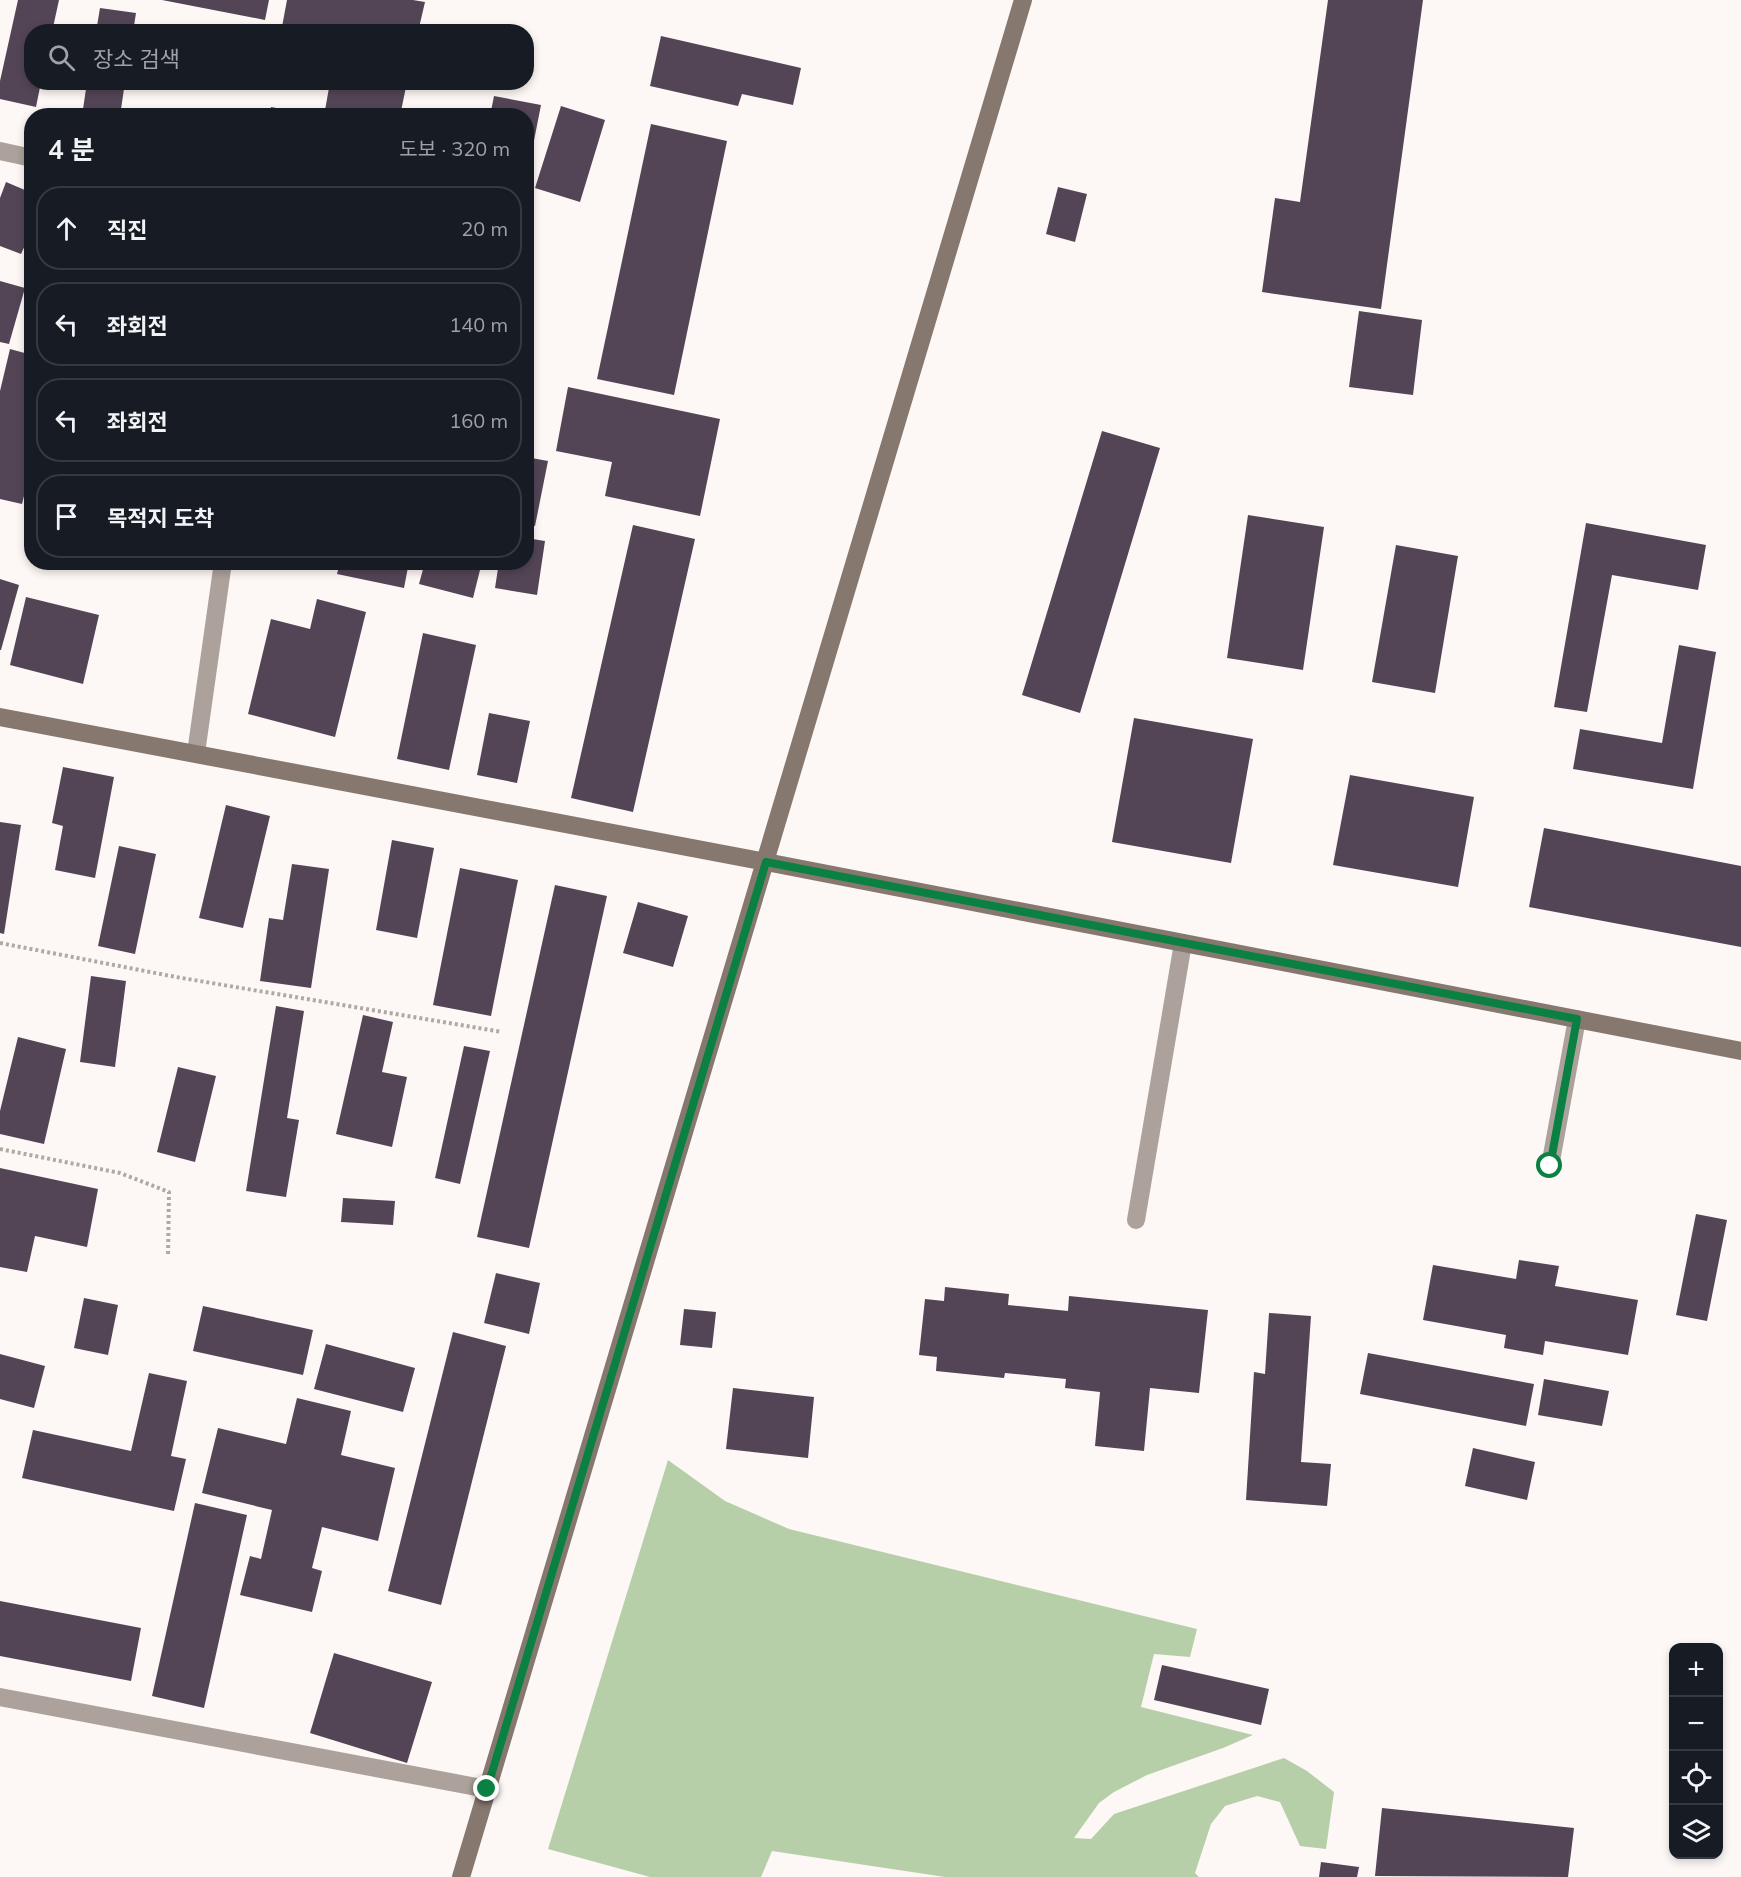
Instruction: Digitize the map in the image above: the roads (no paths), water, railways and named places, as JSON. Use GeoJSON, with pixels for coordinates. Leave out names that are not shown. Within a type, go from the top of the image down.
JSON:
{"type":"FeatureCollection","features":[{"type":"Feature","properties":{"kind":"street"},"geometry":{"type":"LineString","coordinates":[[461,1877],[1023,0]]}},
{"type":"Feature","properties":{"kind":"street"},"geometry":{"type":"LineString","coordinates":[[0,151],[24,156]]}},
{"type":"Feature","properties":{"kind":"street"},"geometry":{"type":"LineString","coordinates":[[196,753],[222,570]]}},
{"type":"Feature","properties":{"kind":"street"},"geometry":{"type":"LineString","coordinates":[[0,717],[766,862],[1741,1051]]}},
{"type":"Feature","properties":{"kind":"street"},"geometry":{"type":"LineString","coordinates":[[1136,1220],[1183,943]]}},
{"type":"Feature","properties":{"kind":"street"},"geometry":{"type":"LineString","coordinates":[[1550,1166],[1577,1019]]}},
{"type":"Feature","properties":{"kind":"street"},"geometry":{"type":"LineString","coordinates":[[0,1697],[487,1789]]}}]}
